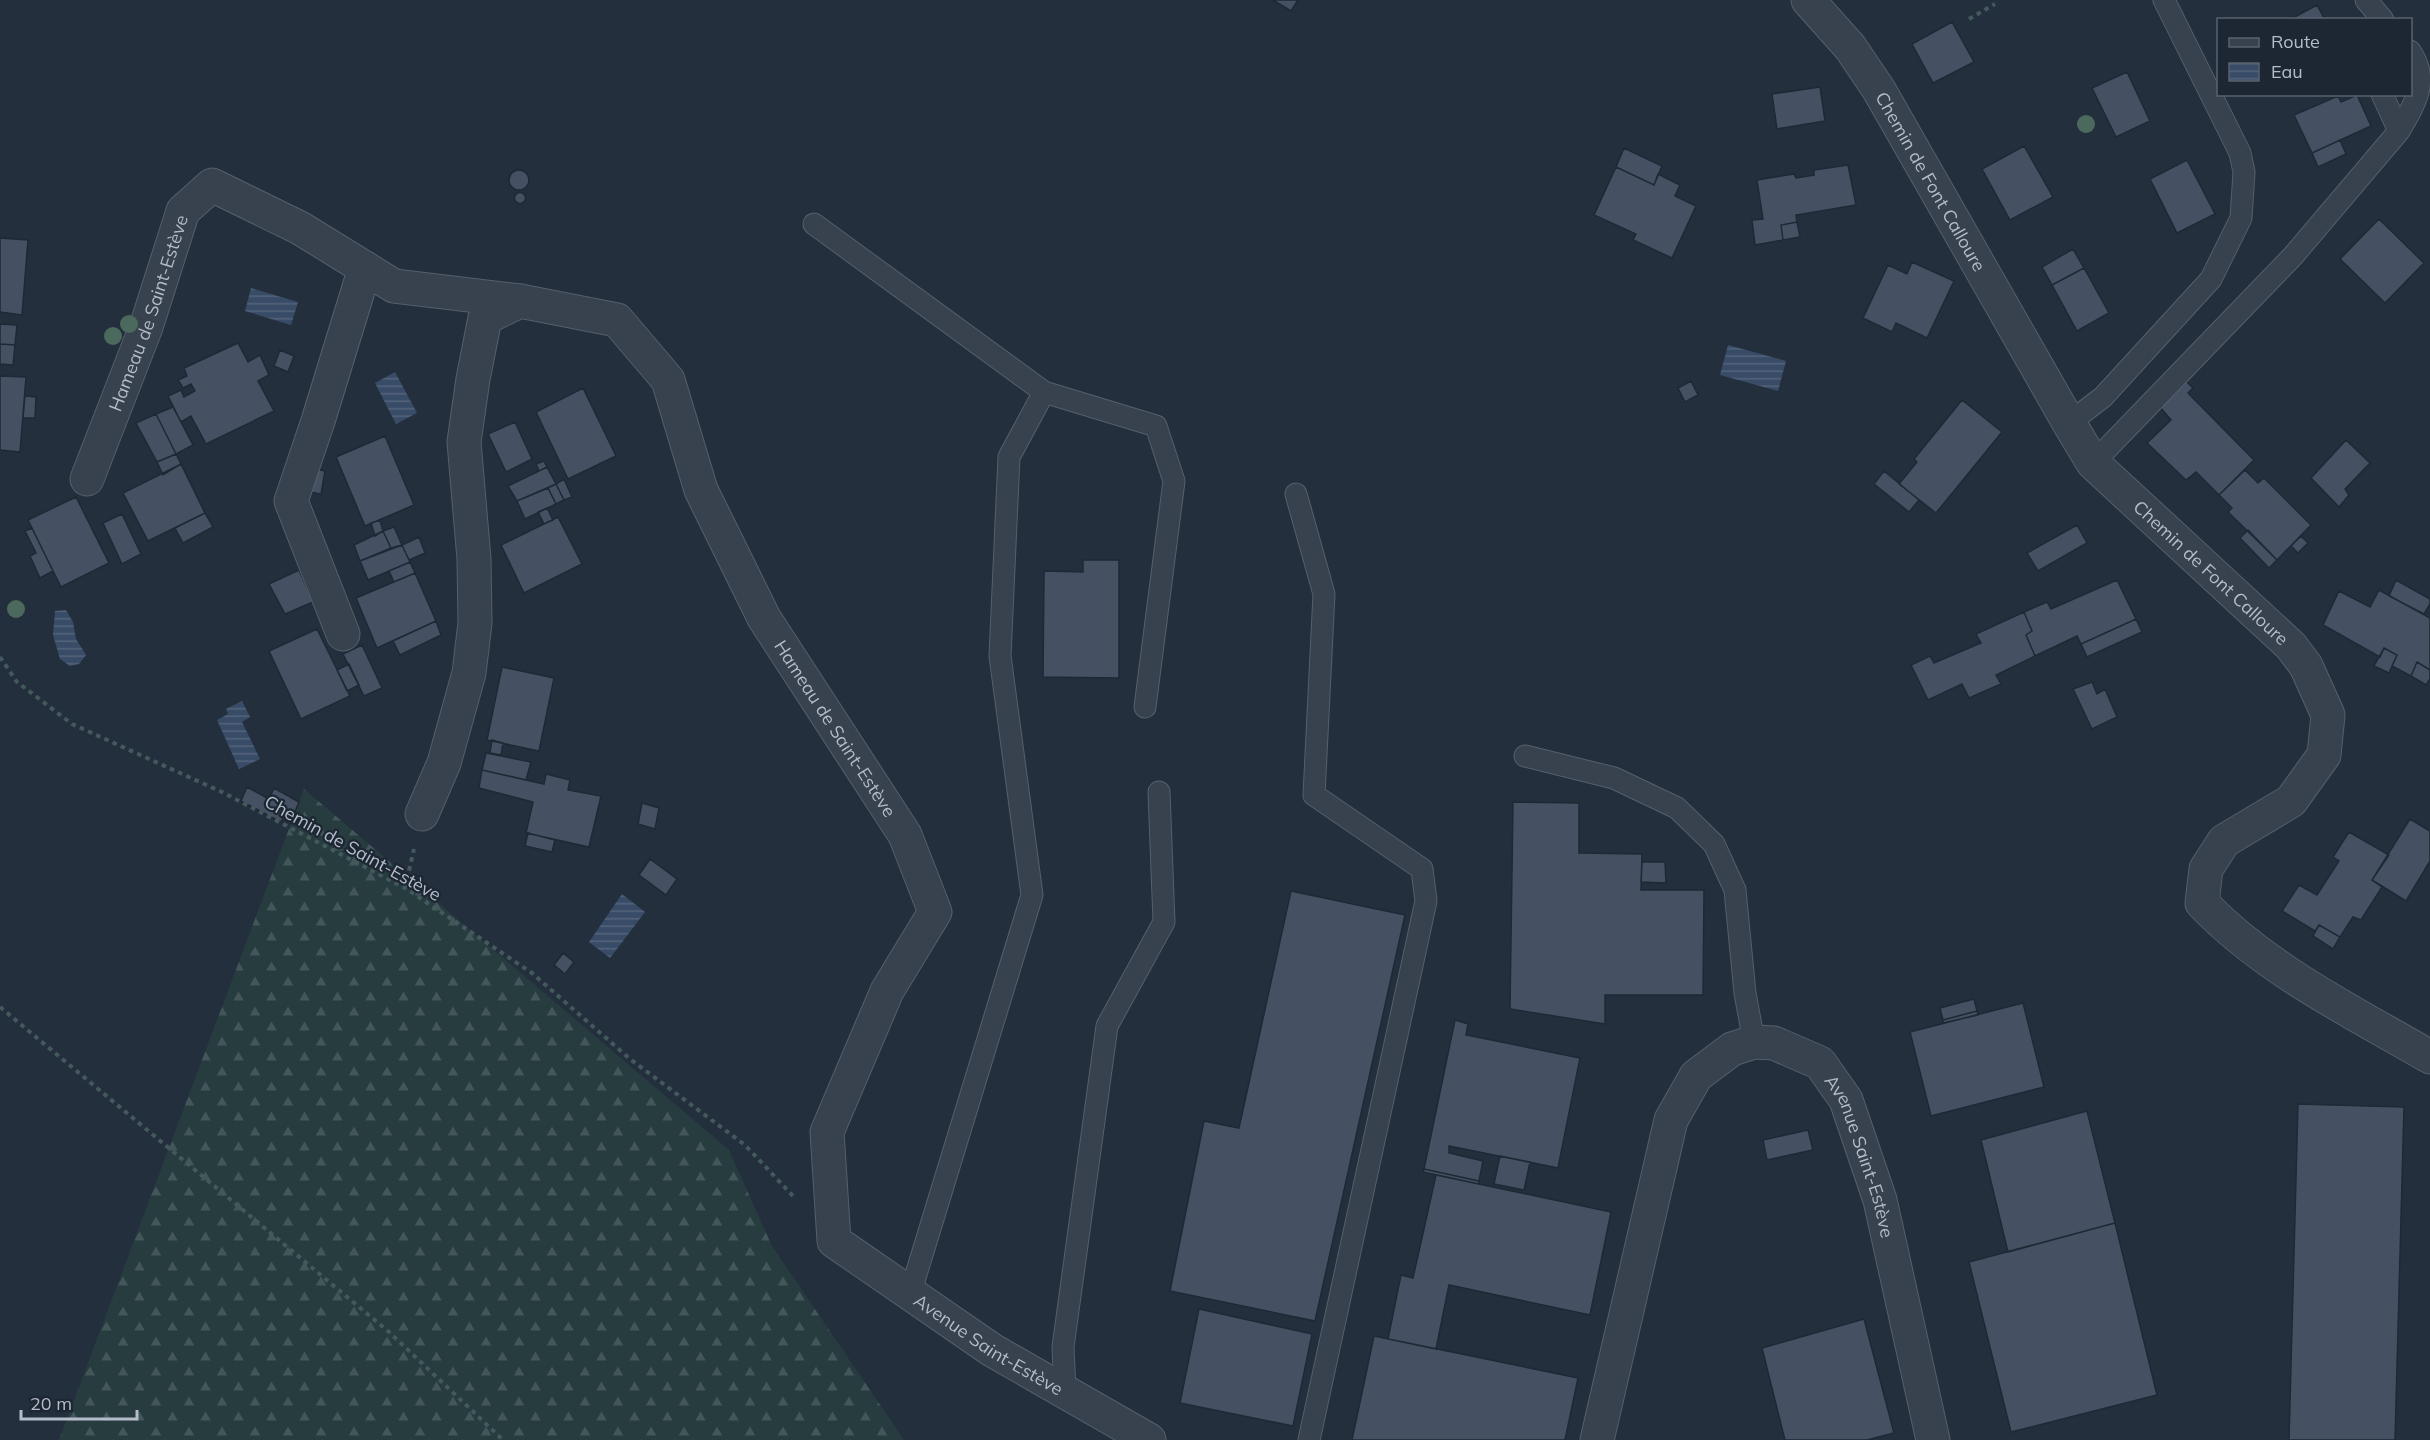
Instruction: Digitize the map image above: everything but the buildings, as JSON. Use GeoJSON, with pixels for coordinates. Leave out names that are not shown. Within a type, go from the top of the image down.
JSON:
{"type":"FeatureCollection","features":[{"type":"Feature","properties":{"kind":"street","name":"Chemin de Font Calloure"},"geometry":{"type":"LineString","coordinates":[[1808,0],[1850,48],[1879,90],[2093,463],[2291,646],[2306,666],[2328,715],[2324,755],[2291,801],[2224,841],[2206,869],[2202,903],[2225,927],[2306,985],[2430,1057]]}},
{"type":"Feature","properties":{"kind":"street","name":"Hameau de Saint-Estève"},"geometry":{"type":"LineString","coordinates":[[87,478],[146,327],[183,211],[212,184],[300,228],[394,286],[520,301],[617,320],[669,380],[701,490],[764,618],[905,835],[935,912],[887,991],[827,1132],[834,1241]]}},
{"type":"Feature","properties":{"kind":"street"},"geometry":{"type":"LineString","coordinates":[[344,634],[291,501],[365,268]]}},
{"type":"Feature","properties":{"kind":"street"},"geometry":{"type":"LineString","coordinates":[[422,813],[444,763],[469,673],[475,623],[474,559],[464,442],[472,379],[485,318],[520,301]]}},
{"type":"Feature","properties":{"kind":"street"},"geometry":{"type":"LineString","coordinates":[[1597,1440],[1671,1120],[1696,1076],[1732,1048],[1754,1041]]}},
{"type":"Feature","properties":{"kind":"street","name":"Avenue Saint-Estève"},"geometry":{"type":"LineString","coordinates":[[1754,1041],[1773,1043],[1820,1063],[1846,1100],[1880,1200],[1933,1440]]}},
{"type":"Feature","properties":{"kind":"street","name":"Avenue Saint-Estève"},"geometry":{"type":"LineString","coordinates":[[834,1241],[992,1350],[1149,1440]]}},
{"type":"Feature","properties":{"kind":"lane"},"geometry":{"type":"LineString","coordinates":[[2069,423],[2103,397],[2211,279],[2241,218],[2244,172],[2240,153],[2164,0]]}},
{"type":"Feature","properties":{"kind":"lane"},"geometry":{"type":"LineString","coordinates":[[2366,0],[2381,18]]}},
{"type":"Feature","properties":{"kind":"lane"},"geometry":{"type":"LineString","coordinates":[[2093,463],[2293,256],[2399,131],[2423,91],[2419,61],[2412,53]]}},
{"type":"Feature","properties":{"kind":"lane"},"geometry":{"type":"LineString","coordinates":[[2383,96],[2399,131]]}},
{"type":"Feature","properties":{"kind":"lane"},"geometry":{"type":"LineString","coordinates":[[814,224],[1044,392],[1156,426],[1174,481],[1145,706]]}},
{"type":"Feature","properties":{"kind":"lane"},"geometry":{"type":"LineString","coordinates":[[910,1294],[1032,895],[1000,656],[1009,457],[1044,392]]}},
{"type":"Feature","properties":{"kind":"lane"},"geometry":{"type":"LineString","coordinates":[[1296,494],[1324,594],[1314,795],[1422,869],[1426,901],[1309,1440]]}},
{"type":"Feature","properties":{"kind":"lane"},"geometry":{"type":"LineString","coordinates":[[1525,756],[1614,778],[1677,808],[1714,844],[1734,890],[1745,993],[1754,1041]]}},
{"type":"Feature","properties":{"kind":"lane"},"geometry":{"type":"LineString","coordinates":[[1065,1392],[1063,1347],[1107,1026],[1164,922],[1159,792]]}},
{"type":"Feature","properties":{"kind":"path"},"geometry":{"type":"LineString","coordinates":[[1968,19],[1995,4]]}},
{"type":"Feature","properties":{"kind":"path","name":"Chemin de Saint-Estève"},"geometry":{"type":"LineString","coordinates":[[0,657],[17,682],[72,724],[222,792],[405,888],[532,973],[630,1059],[745,1145],[795,1198]]}},
{"type":"Feature","properties":{"kind":"path"},"geometry":{"type":"LineString","coordinates":[[0,1007],[389,1332],[503,1440]]}},
{"type":"Feature","properties":{"kind":"green space"},"geometry":{"type":"Polygon","coordinates":[[[304,789],[729,1150],[772,1246],[904,1440],[59,1440],[304,789]]]}},
{"type":"Feature","properties":{"kind":"water"},"geometry":{"type":"Polygon","coordinates":[[[251,288],[298,302],[291,325],[245,311],[251,288]]]}},
{"type":"Feature","properties":{"kind":"water"},"geometry":{"type":"Polygon","coordinates":[[[1728,345],[1786,361],[1778,391],[1720,375],[1728,345]]]}},
{"type":"Feature","properties":{"kind":"water"},"geometry":{"type":"Polygon","coordinates":[[[395,372],[417,413],[396,424],[375,383],[395,372]]]}},
{"type":"Feature","properties":{"kind":"water"},"geometry":{"type":"Polygon","coordinates":[[[66,610],[73,622],[76,639],[86,655],[79,664],[70,666],[60,659],[53,635],[55,611],[66,610]]]}},
{"type":"Feature","properties":{"kind":"water"},"geometry":{"type":"Polygon","coordinates":[[[242,701],[250,717],[242,722],[260,759],[239,769],[217,720],[228,714],[226,709],[242,701]]]}},
{"type":"Feature","properties":{"kind":"water"},"geometry":{"type":"Polygon","coordinates":[[[622,894],[645,912],[610,958],[589,942],[622,894]]]}}]}
